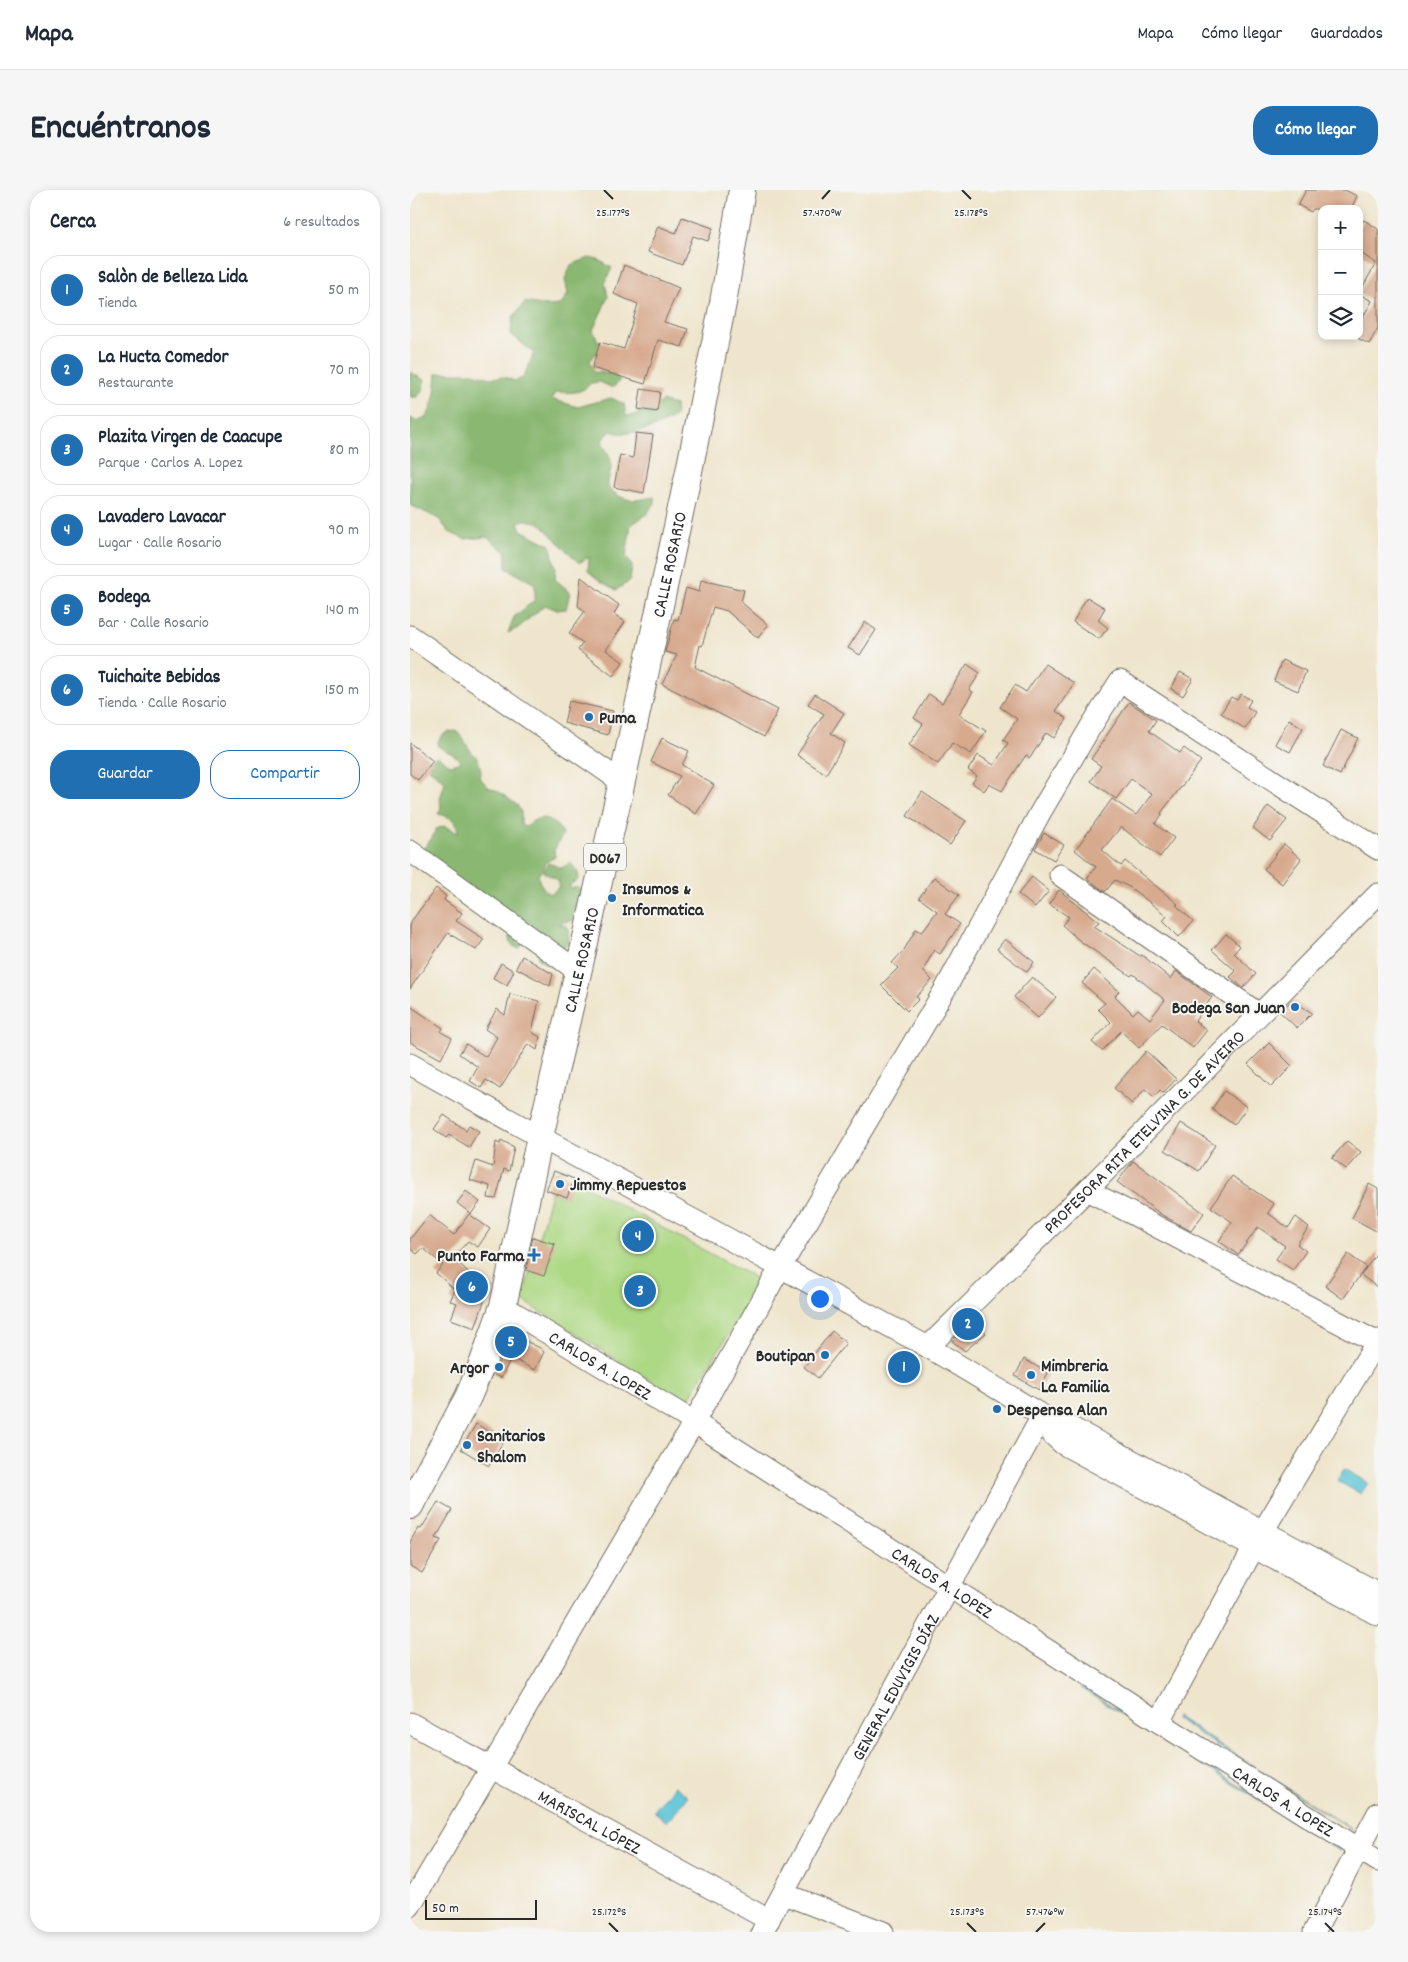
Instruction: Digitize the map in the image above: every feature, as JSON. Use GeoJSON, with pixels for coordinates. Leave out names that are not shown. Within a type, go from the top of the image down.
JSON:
{"type":"FeatureCollection","features":[{"type":"Feature","properties":{"kind":"main road","name":"CALLE ROSARIO"},"geometry":{"type":"LineString","coordinates":[[410,1506],[468,1397],[504,1306],[540,1137],[622,782],[692,456],[723,303],[742,190]]}},
{"type":"Feature","properties":{"kind":"street"},"geometry":{"type":"LineString","coordinates":[[410,636],[622,782]]}},
{"type":"Feature","properties":{"kind":"street"},"geometry":{"type":"LineString","coordinates":[[410,1906],[694,1422],[780,1268],[947,986],[1040,813],[1120,681],[1378,849]]}},
{"type":"Feature","properties":{"kind":"street"},"geometry":{"type":"LineString","coordinates":[[410,851],[579,972]]}},
{"type":"Feature","properties":{"kind":"street"},"geometry":{"type":"LineString","coordinates":[[1060,875],[1258,1014]]}},
{"type":"Feature","properties":{"kind":"street","name":"PROFESORA RITA ETELVINA G. DE AVEIRO"},"geometry":{"type":"LineString","coordinates":[[928,1347],[1087,1190],[1378,894]]}},
{"type":"Feature","properties":{"kind":"street"},"geometry":{"type":"LineString","coordinates":[[410,1064],[540,1137],[928,1347],[1045,1417],[1053,1435],[1063,1444],[1259,1540],[1378,1593]]}},
{"type":"Feature","properties":{"kind":"street"},"geometry":{"type":"LineString","coordinates":[[1087,1190],[1378,1342],[1259,1540],[1159,1722]]}},
{"type":"Feature","properties":{"kind":"street","name":"CARLOS A. LOPEZ"},"geometry":{"type":"LineString","coordinates":[[504,1306],[694,1422],[1378,1861]]}},
{"type":"Feature","properties":{"kind":"street","name":"GENERAL EDUVIGIS DÍAZ"},"geometry":{"type":"LineString","coordinates":[[765,1926],[949,1587],[1045,1417]]}},
{"type":"Feature","properties":{"kind":"street"},"geometry":{"type":"LineString","coordinates":[[1259,1540],[1378,1615]]}},
{"type":"Feature","properties":{"kind":"street","name":"MARISCAL LÓPEZ"},"geometry":{"type":"LineString","coordinates":[[410,1722],[765,1926]]}},
{"type":"Feature","properties":{"kind":"street"},"geometry":{"type":"LineString","coordinates":[[1314,1932],[1378,1812]]}},
{"type":"Feature","properties":{"kind":"street"},"geometry":{"type":"LineString","coordinates":[[784,1894],[883,1932]]}},
{"type":"Feature","properties":{"kind":"green space"},"geometry":{"type":"Polygon","coordinates":[[[589,258],[598,260],[612,268],[605,282],[608,297],[593,330],[600,345],[590,361],[594,372],[613,374],[620,380],[613,388],[600,382],[591,383],[579,391],[556,392],[551,399],[578,407],[611,398],[624,404],[626,416],[635,415],[644,408],[652,412],[662,401],[675,405],[676,415],[663,424],[645,430],[626,433],[611,431],[602,440],[611,460],[608,488],[630,500],[654,497],[655,503],[646,515],[631,525],[626,556],[632,566],[630,581],[616,590],[600,581],[588,571],[589,557],[579,563],[538,522],[525,520],[518,522],[521,530],[550,545],[556,568],[555,579],[570,592],[566,609],[557,610],[545,605],[518,628],[508,633],[514,617],[535,600],[535,584],[506,568],[506,552],[487,537],[464,539],[449,532],[439,519],[410,505],[410,417],[415,421],[427,417],[434,396],[437,373],[473,373],[491,378],[504,377],[515,381],[523,378],[534,353],[511,334],[513,317],[525,302],[547,306],[561,305],[568,294],[565,279],[571,265],[589,258]]]}},
{"type":"Feature","properties":{"kind":"green space"},"geometry":{"type":"Polygon","coordinates":[[[410,372],[424,380],[423,390],[417,397],[410,397],[410,372]]]}},
{"type":"Feature","properties":{"kind":"green space"},"geometry":{"type":"Polygon","coordinates":[[[456,731],[478,758],[481,771],[479,777],[488,787],[498,791],[517,805],[521,811],[521,824],[525,827],[537,819],[551,820],[563,834],[554,850],[555,857],[546,862],[538,875],[540,883],[548,894],[554,892],[559,886],[558,880],[543,872],[549,863],[561,868],[571,863],[578,873],[579,879],[570,885],[571,889],[577,887],[583,890],[580,897],[576,898],[579,914],[574,920],[560,924],[568,927],[569,943],[563,947],[568,951],[565,968],[554,968],[538,959],[537,951],[524,941],[519,949],[513,946],[510,940],[510,933],[481,910],[460,902],[444,887],[418,855],[432,838],[436,829],[444,826],[458,833],[452,819],[438,814],[441,808],[440,798],[445,783],[429,769],[432,760],[437,756],[450,765],[461,762],[457,757],[437,745],[444,734],[456,731]]]}},
{"type":"Feature","properties":{"kind":"green space"},"geometry":{"type":"Polygon","coordinates":[[[557,1171],[761,1281],[686,1403],[522,1300],[557,1171]]]}},
{"type":"Feature","properties":{"kind":"water"},"geometry":{"type":"Polygon","coordinates":[[[1344,1469],[1368,1483],[1361,1494],[1337,1481],[1344,1469]]]}},
{"type":"Feature","properties":{"kind":"water"},"geometry":{"type":"Polygon","coordinates":[[[1082,1687],[1341,1850],[1081,1688],[1082,1687]]]}},
{"type":"Feature","properties":{"kind":"water"},"geometry":{"type":"Polygon","coordinates":[[[1177,1717],[1352,1830],[1176,1719],[1177,1717]]]}},
{"type":"Feature","properties":{"kind":"water"},"geometry":{"type":"Polygon","coordinates":[[[675,1786],[688,1797],[667,1822],[654,1811],[675,1786]]]}},
{"type":"Feature","properties":{"kind":"building"},"geometry":{"type":"Polygon","coordinates":[[[1306,190],[1345,190],[1357,196],[1353,205],[1318,205],[1318,209],[1313,209],[1311,212],[1298,205],[1306,190]]]}},
{"type":"Feature","properties":{"kind":"building"},"geometry":{"type":"Polygon","coordinates":[[[682,217],[713,228],[708,241],[693,236],[682,265],[648,252],[658,226],[676,233],[682,217]]]}},
{"type":"Feature","properties":{"kind":"building"},"geometry":{"type":"Polygon","coordinates":[[[1364,220],[1378,229],[1378,328],[1369,344],[1361,340],[1363,340],[1363,317],[1372,301],[1363,296],[1363,287],[1376,263],[1363,255],[1364,220]]]}},
{"type":"Feature","properties":{"kind":"building"},"geometry":{"type":"Polygon","coordinates":[[[624,265],[679,288],[664,322],[688,329],[682,347],[658,340],[645,384],[592,368],[600,342],[624,349],[638,304],[614,294],[624,265]]]}},
{"type":"Feature","properties":{"kind":"building"},"geometry":{"type":"Polygon","coordinates":[[[641,389],[660,392],[657,412],[638,409],[641,389]]]}},
{"type":"Feature","properties":{"kind":"building"},"geometry":{"type":"Polygon","coordinates":[[[636,433],[653,435],[644,493],[614,487],[620,455],[633,458],[636,433]]]}},
{"type":"Feature","properties":{"kind":"building"},"geometry":{"type":"Polygon","coordinates":[[[581,577],[619,605],[614,614],[625,622],[606,650],[623,662],[613,676],[578,650],[583,643],[569,633],[585,611],[578,606],[581,577]]]}},
{"type":"Feature","properties":{"kind":"building"},"geometry":{"type":"Polygon","coordinates":[[[701,580],[744,590],[741,602],[768,625],[758,638],[727,611],[713,607],[702,646],[700,645],[695,667],[778,710],[764,737],[662,684],[677,655],[665,652],[674,619],[678,620],[686,588],[699,592],[701,580]]]}},
{"type":"Feature","properties":{"kind":"building"},"geometry":{"type":"Polygon","coordinates":[[[1087,597],[1105,608],[1098,620],[1108,628],[1099,639],[1073,622],[1087,597]]]}},
{"type":"Feature","properties":{"kind":"building"},"geometry":{"type":"Polygon","coordinates":[[[865,622],[876,630],[860,655],[848,648],[865,622]]]}},
{"type":"Feature","properties":{"kind":"building"},"geometry":{"type":"Polygon","coordinates":[[[1282,660],[1306,671],[1298,691],[1274,681],[1282,660]]]}},
{"type":"Feature","properties":{"kind":"building"},"geometry":{"type":"Polygon","coordinates":[[[967,664],[980,673],[969,690],[973,692],[959,714],[986,731],[971,754],[952,743],[938,764],[909,745],[923,724],[914,718],[929,694],[942,703],[967,664]]]}},
{"type":"Feature","properties":{"kind":"building"},"geometry":{"type":"Polygon","coordinates":[[[1045,664],[1074,683],[1056,711],[1067,719],[1054,738],[1046,733],[1030,758],[1026,755],[1002,791],[989,784],[984,791],[972,783],[977,776],[968,770],[978,755],[994,765],[1008,743],[1003,740],[1017,719],[1000,707],[1015,685],[1026,692],[1045,664]]]}},
{"type":"Feature","properties":{"kind":"building"},"geometry":{"type":"Polygon","coordinates":[[[1180,672],[1193,679],[1183,696],[1171,689],[1180,672]]]}},
{"type":"Feature","properties":{"kind":"building"},"geometry":{"type":"Polygon","coordinates":[[[815,694],[844,713],[831,733],[845,743],[826,774],[797,755],[824,714],[808,704],[815,694]]]}},
{"type":"Feature","properties":{"kind":"building"},"geometry":{"type":"Polygon","coordinates":[[[1241,694],[1251,700],[1247,707],[1255,712],[1245,729],[1221,713],[1231,697],[1237,700],[1241,694]]]}},
{"type":"Feature","properties":{"kind":"building","name":"Puma"},"geometry":{"type":"Polygon","coordinates":[[[569,701],[613,711],[608,735],[564,723],[569,701]]]}},
{"type":"Feature","properties":{"kind":"building"},"geometry":{"type":"Polygon","coordinates":[[[1129,702],[1156,720],[1149,731],[1180,753],[1184,748],[1201,761],[1161,813],[1162,815],[1155,824],[1174,838],[1160,857],[1121,827],[1102,850],[1121,866],[1125,861],[1178,904],[1176,905],[1193,921],[1179,937],[1163,921],[1167,916],[1131,888],[1115,880],[1105,892],[1087,878],[1096,867],[1075,850],[1112,799],[1136,815],[1152,794],[1131,779],[1116,799],[1091,781],[1101,766],[1091,759],[1129,702]]]}},
{"type":"Feature","properties":{"kind":"building"},"geometry":{"type":"Polygon","coordinates":[[[1289,719],[1303,728],[1290,752],[1275,744],[1289,719]]]}},
{"type":"Feature","properties":{"kind":"building"},"geometry":{"type":"Polygon","coordinates":[[[1341,730],[1358,738],[1340,775],[1323,766],[1341,730]]]}},
{"type":"Feature","properties":{"kind":"building"},"geometry":{"type":"Polygon","coordinates":[[[662,738],[689,751],[682,765],[714,785],[696,814],[668,795],[680,776],[651,762],[662,738]]]}},
{"type":"Feature","properties":{"kind":"building"},"geometry":{"type":"Polygon","coordinates":[[[410,743],[433,761],[418,780],[410,774],[410,743]]]}},
{"type":"Feature","properties":{"kind":"building"},"geometry":{"type":"Polygon","coordinates":[[[922,792],[966,821],[950,845],[907,816],[922,792]]]}},
{"type":"Feature","properties":{"kind":"building"},"geometry":{"type":"Polygon","coordinates":[[[1268,806],[1287,820],[1270,841],[1253,828],[1268,806]]]}},
{"type":"Feature","properties":{"kind":"building"},"geometry":{"type":"Polygon","coordinates":[[[1044,833],[1064,845],[1054,860],[1035,849],[1044,833]]]}},
{"type":"Feature","properties":{"kind":"building"},"geometry":{"type":"Polygon","coordinates":[[[1284,844],[1301,859],[1282,884],[1264,869],[1284,844]]]}},
{"type":"Feature","properties":{"kind":"building"},"geometry":{"type":"Polygon","coordinates":[[[934,877],[959,895],[945,914],[960,924],[940,954],[934,950],[923,971],[932,980],[916,997],[919,999],[907,1011],[881,985],[898,968],[892,963],[904,950],[916,929],[922,932],[937,911],[919,898],[934,877]]]}},
{"type":"Feature","properties":{"kind":"building"},"geometry":{"type":"Polygon","coordinates":[[[1032,877],[1049,891],[1035,908],[1018,894],[1032,877]]]}},
{"type":"Feature","properties":{"kind":"building"},"geometry":{"type":"Polygon","coordinates":[[[436,888],[446,896],[444,900],[462,913],[456,921],[484,939],[476,950],[448,933],[410,989],[410,923],[436,888]]]}},
{"type":"Feature","properties":{"kind":"building"},"geometry":{"type":"Polygon","coordinates":[[[1059,890],[1099,922],[1094,926],[1140,956],[1142,955],[1171,979],[1176,971],[1212,997],[1195,1021],[1207,1030],[1193,1048],[1162,1024],[1139,1048],[1121,1031],[1102,1051],[1092,1042],[1111,1022],[1098,1009],[1105,1003],[1082,983],[1094,969],[1119,991],[1115,996],[1133,1014],[1138,1009],[1150,1019],[1165,1000],[1133,974],[1131,976],[1080,941],[1062,925],[1069,917],[1049,904],[1059,890]]]}},
{"type":"Feature","properties":{"kind":"building"},"geometry":{"type":"Polygon","coordinates":[[[1226,934],[1240,946],[1234,953],[1256,974],[1243,988],[1230,977],[1236,971],[1212,950],[1226,934]]]}},
{"type":"Feature","properties":{"kind":"building"},"geometry":{"type":"Polygon","coordinates":[[[1005,939],[1034,962],[1027,972],[997,949],[1005,939]]]}},
{"type":"Feature","properties":{"kind":"building"},"geometry":{"type":"Polygon","coordinates":[[[522,956],[553,974],[550,986],[516,968],[522,956]]]}},
{"type":"Feature","properties":{"kind":"building"},"geometry":{"type":"Polygon","coordinates":[[[501,963],[514,971],[507,985],[493,978],[501,963]]]}},
{"type":"Feature","properties":{"kind":"building"},"geometry":{"type":"Polygon","coordinates":[[[1032,977],[1056,997],[1038,1018],[1014,997],[1032,977]]]}},
{"type":"Feature","properties":{"kind":"building"},"geometry":{"type":"Polygon","coordinates":[[[510,994],[539,1001],[532,1032],[540,1037],[537,1050],[528,1044],[500,1089],[486,1080],[481,1088],[470,1081],[478,1067],[459,1054],[466,1044],[486,1057],[497,1037],[485,1029],[497,1009],[505,1015],[510,994]]]}},
{"type":"Feature","properties":{"kind":"building"},"geometry":{"type":"Polygon","coordinates":[[[1292,1000],[1312,1013],[1297,1028],[1280,1012],[1292,1000]]]}},
{"type":"Feature","properties":{"kind":"building"},"geometry":{"type":"Polygon","coordinates":[[[410,1006],[443,1028],[441,1032],[452,1038],[441,1059],[410,1042],[410,1006]]]}},
{"type":"Feature","properties":{"kind":"building"},"geometry":{"type":"Polygon","coordinates":[[[1269,1043],[1292,1066],[1271,1087],[1248,1064],[1269,1043]]]}},
{"type":"Feature","properties":{"kind":"building"},"geometry":{"type":"Polygon","coordinates":[[[1146,1051],[1176,1079],[1163,1093],[1160,1090],[1154,1097],[1145,1089],[1132,1104],[1114,1088],[1146,1051]]]}},
{"type":"Feature","properties":{"kind":"building"},"geometry":{"type":"Polygon","coordinates":[[[1224,1091],[1247,1107],[1234,1125],[1212,1109],[1224,1091]]]}},
{"type":"Feature","properties":{"kind":"building"},"geometry":{"type":"Polygon","coordinates":[[[444,1115],[466,1130],[469,1125],[479,1131],[469,1147],[449,1135],[446,1138],[434,1129],[444,1115]]]}},
{"type":"Feature","properties":{"kind":"building"},"geometry":{"type":"Polygon","coordinates":[[[1181,1123],[1215,1145],[1199,1171],[1165,1150],[1181,1123]]]}},
{"type":"Feature","properties":{"kind":"building"},"geometry":{"type":"Polygon","coordinates":[[[501,1140],[514,1147],[509,1171],[504,1169],[496,1199],[488,1198],[490,1186],[470,1180],[476,1161],[493,1167],[496,1142],[500,1144],[501,1140]]]}},
{"type":"Feature","properties":{"kind":"building"},"geometry":{"type":"Polygon","coordinates":[[[1347,1141],[1361,1152],[1346,1169],[1332,1158],[1347,1141]]]}},
{"type":"Feature","properties":{"kind":"building"},"geometry":{"type":"Polygon","coordinates":[[[1133,1161],[1204,1213],[1191,1231],[1162,1215],[1117,1182],[1133,1161]]]}},
{"type":"Feature","properties":{"kind":"building","name":"Jimmy Repuestos"},"geometry":{"type":"Polygon","coordinates":[[[554,1171],[574,1179],[567,1198],[546,1190],[554,1171]]]}},
{"type":"Feature","properties":{"kind":"building"},"geometry":{"type":"Polygon","coordinates":[[[1232,1176],[1274,1204],[1268,1213],[1288,1228],[1296,1217],[1309,1227],[1297,1244],[1306,1251],[1293,1270],[1276,1259],[1285,1246],[1258,1227],[1238,1255],[1219,1241],[1232,1222],[1211,1207],[1232,1176]]]}},
{"type":"Feature","properties":{"kind":"building"},"geometry":{"type":"Polygon","coordinates":[[[1369,1184],[1378,1189],[1378,1232],[1352,1218],[1369,1184]]]}},
{"type":"Feature","properties":{"kind":"building"},"geometry":{"type":"Polygon","coordinates":[[[466,1191],[480,1202],[471,1214],[457,1203],[466,1191]]]}},
{"type":"Feature","properties":{"kind":"building"},"geometry":{"type":"Polygon","coordinates":[[[469,1214],[490,1229],[478,1247],[468,1241],[453,1258],[488,1290],[475,1328],[451,1319],[457,1303],[450,1301],[455,1290],[436,1273],[443,1265],[423,1248],[417,1254],[410,1248],[410,1239],[429,1215],[454,1235],[469,1214]]]}},
{"type":"Feature","properties":{"kind":"building"},"geometry":{"type":"Polygon","coordinates":[[[631,1225],[652,1236],[646,1248],[624,1236],[631,1225]]]}},
{"type":"Feature","properties":{"kind":"building"},"geometry":{"type":"Polygon","coordinates":[[[533,1237],[555,1244],[544,1276],[526,1270],[533,1237]]]}},
{"type":"Feature","properties":{"kind":"building"},"geometry":{"type":"Polygon","coordinates":[[[1378,1251],[1378,1288],[1361,1275],[1378,1251]]]}},
{"type":"Feature","properties":{"kind":"building"},"geometry":{"type":"Polygon","coordinates":[[[1348,1254],[1366,1267],[1343,1299],[1325,1286],[1348,1254]]]}},
{"type":"Feature","properties":{"kind":"building"},"geometry":{"type":"Polygon","coordinates":[[[973,1320],[986,1333],[965,1351],[952,1341],[973,1320]]]}},
{"type":"Feature","properties":{"kind":"building","name":"Boutipan"},"geometry":{"type":"Polygon","coordinates":[[[832,1331],[846,1343],[818,1378],[804,1367],[832,1331]]]}},
{"type":"Feature","properties":{"kind":"building"},"geometry":{"type":"Polygon","coordinates":[[[511,1334],[540,1348],[544,1352],[535,1370],[511,1358],[501,1378],[494,1375],[511,1334]]]}},
{"type":"Feature","properties":{"kind":"building"},"geometry":{"type":"Polygon","coordinates":[[[907,1355],[916,1362],[902,1380],[893,1373],[907,1355]]]}},
{"type":"Feature","properties":{"kind":"building","name":"Mimbreria La Familia"},"geometry":{"type":"Polygon","coordinates":[[[1024,1359],[1048,1373],[1039,1390],[1015,1376],[1024,1359]]]}},
{"type":"Feature","properties":{"kind":"building"},"geometry":{"type":"Polygon","coordinates":[[[476,1424],[504,1440],[489,1466],[461,1449],[476,1424]]]}},
{"type":"Feature","properties":{"kind":"building"},"geometry":{"type":"Polygon","coordinates":[[[438,1502],[452,1510],[436,1538],[441,1540],[422,1573],[410,1566],[410,1542],[418,1528],[421,1529],[438,1502]]]}},
{"type":"Feature","properties":{"kind":"place","name":"Puma"},"geometry":{"type":"Point","coordinates":[589,717]}},
{"type":"Feature","properties":{"kind":"place","name":"Insumos & Informatica"},"geometry":{"type":"Point","coordinates":[612,898]}},
{"type":"Feature","properties":{"kind":"place","name":"Bodega San Juan"},"geometry":{"type":"Point","coordinates":[1295,1007]}},
{"type":"Feature","properties":{"kind":"place","name":"Jimmy Repuestos"},"geometry":{"type":"Point","coordinates":[560,1184]}},
{"type":"Feature","properties":{"kind":"place","name":"Lavadero Lavacar"},"geometry":{"type":"Point","coordinates":[638,1236]}},
{"type":"Feature","properties":{"kind":"place","name":"Punto Farma"},"geometry":{"type":"Point","coordinates":[534,1255]}},
{"type":"Feature","properties":{"kind":"place","name":"Tuichaite Bebidas"},"geometry":{"type":"Point","coordinates":[472,1287]}},
{"type":"Feature","properties":{"kind":"place","name":"Plazita Virgen de Caacupe"},"geometry":{"type":"Point","coordinates":[640,1291]}},
{"type":"Feature","properties":{"kind":"place","name":"La Hucta Comedor"},"geometry":{"type":"Point","coordinates":[968,1324]}},
{"type":"Feature","properties":{"kind":"place","name":"Bodega"},"geometry":{"type":"Point","coordinates":[511,1342]}},
{"type":"Feature","properties":{"kind":"place","name":"Boutipan"},"geometry":{"type":"Point","coordinates":[825,1355]}},
{"type":"Feature","properties":{"kind":"place","name":"Argor"},"geometry":{"type":"Point","coordinates":[499,1367]}},
{"type":"Feature","properties":{"kind":"place","name":"Salòn de Belleza Lida"},"geometry":{"type":"Point","coordinates":[904,1367]}},
{"type":"Feature","properties":{"kind":"place","name":"Mimbreria La Familia"},"geometry":{"type":"Point","coordinates":[1031,1375]}},
{"type":"Feature","properties":{"kind":"place","name":"Despensa Alan"},"geometry":{"type":"Point","coordinates":[997,1409]}},
{"type":"Feature","properties":{"kind":"place","name":"Sanitarios Shalom"},"geometry":{"type":"Point","coordinates":[467,1445]}}]}
